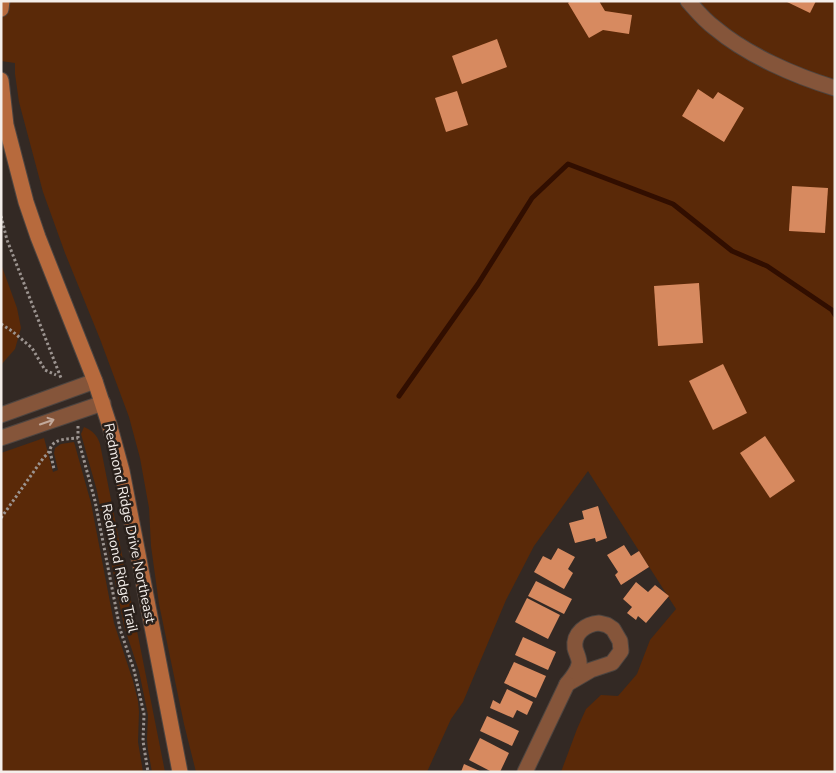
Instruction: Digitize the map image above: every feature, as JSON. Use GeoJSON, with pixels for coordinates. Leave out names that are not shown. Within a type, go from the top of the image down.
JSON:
{"type":"FeatureCollection","features":[{"type":"Feature","properties":{"kind":"street"},"geometry":{"type":"LineString","coordinates":[[1,9],[2,1]]}},
{"type":"Feature","properties":{"kind":"street"},"geometry":{"type":"LineString","coordinates":[[688,1],[714,28],[749,52],[812,81],[835,88]]}},
{"type":"Feature","properties":{"kind":"street","name":"Redmond Ridge Drive Northeast"},"geometry":{"type":"LineString","coordinates":[[1,80],[6,125],[26,202],[103,403],[122,471],[180,772]]}},
{"type":"Feature","properties":{"kind":"street"},"geometry":{"type":"LineString","coordinates":[[1,415],[95,381]]}},
{"type":"Feature","properties":{"kind":"street"},"geometry":{"type":"LineString","coordinates":[[1,438],[103,403]]}},
{"type":"Feature","properties":{"kind":"street"},"geometry":{"type":"LineString","coordinates":[[525,772],[567,684]]}},
{"type":"Feature","properties":{"kind":"path"},"geometry":{"type":"LineString","coordinates":[[1,216],[8,240],[57,367]]}},
{"type":"Feature","properties":{"kind":"path"},"geometry":{"type":"LineString","coordinates":[[1,324],[32,348],[45,370],[56,375]]}},
{"type":"Feature","properties":{"kind":"path","name":"Redmond Ridge Trail"},"geometry":{"type":"LineString","coordinates":[[79,427],[78,438],[95,501],[120,629],[134,670],[144,714],[143,741],[148,772]]}},
{"type":"Feature","properties":{"kind":"path"},"geometry":{"type":"LineString","coordinates":[[54,469],[50,451],[51,446],[58,441],[78,438]]}},
{"type":"Feature","properties":{"kind":"path"},"geometry":{"type":"LineString","coordinates":[[1,518],[44,456],[50,451]]}},
{"type":"Feature","properties":{"kind":"shaded area"},"geometry":{"type":"Polygon","coordinates":[[[1,1],[835,1],[835,772],[561,772],[586,709],[601,695],[618,696],[637,674],[650,640],[676,609],[588,471],[534,546],[506,600],[463,702],[451,719],[427,772],[196,772],[159,604],[151,546],[149,508],[140,458],[129,417],[43,192],[19,102],[15,63],[1,61],[1,1]]]}},
{"type":"Feature","properties":{"kind":"shaded area"},"geometry":{"type":"Polygon","coordinates":[[[1,264],[17,308],[21,328],[15,349],[1,365],[1,264]]]}},
{"type":"Feature","properties":{"kind":"shaded area"},"geometry":{"type":"Polygon","coordinates":[[[84,427],[98,438],[100,444],[165,772],[152,772],[147,739],[148,715],[139,671],[124,626],[97,491],[81,434],[84,427]]]}},
{"type":"Feature","properties":{"kind":"shaded area"},"geometry":{"type":"Polygon","coordinates":[[[44,438],[53,472],[58,470],[54,453],[55,448],[61,444],[74,442],[91,503],[114,623],[138,701],[138,742],[143,772],[1,772],[1,453],[44,438]]]}},
{"type":"Feature","properties":{"kind":"building"},"geometry":{"type":"Polygon","coordinates":[[[570,1],[599,1],[605,11],[632,15],[629,34],[603,30],[589,38],[568,3],[570,1]]]}},
{"type":"Feature","properties":{"kind":"building"},"geometry":{"type":"Polygon","coordinates":[[[785,1],[816,1],[810,13],[785,1]]]}},
{"type":"Feature","properties":{"kind":"building"},"geometry":{"type":"Polygon","coordinates":[[[497,39],[507,67],[462,84],[452,56],[497,39]]]}},
{"type":"Feature","properties":{"kind":"building"},"geometry":{"type":"Polygon","coordinates":[[[698,89],[713,99],[718,92],[744,108],[724,142],[682,116],[698,89]]]}},
{"type":"Feature","properties":{"kind":"building"},"geometry":{"type":"Polygon","coordinates":[[[457,91],[468,125],[446,132],[435,98],[457,91]]]}},
{"type":"Feature","properties":{"kind":"building"},"geometry":{"type":"Polygon","coordinates":[[[792,186],[828,188],[825,233],[789,231],[792,186]]]}},
{"type":"Feature","properties":{"kind":"building"},"geometry":{"type":"Polygon","coordinates":[[[699,283],[703,343],[658,346],[654,286],[699,283]]]}},
{"type":"Feature","properties":{"kind":"building"},"geometry":{"type":"Polygon","coordinates":[[[723,364],[747,413],[713,430],[689,381],[723,364]]]}},
{"type":"Feature","properties":{"kind":"building"},"geometry":{"type":"Polygon","coordinates":[[[765,436],[795,481],[770,498],[740,453],[765,436]]]}},
{"type":"Feature","properties":{"kind":"building"},"geometry":{"type":"Polygon","coordinates":[[[598,506],[607,538],[596,542],[595,538],[575,543],[569,523],[584,519],[582,511],[598,506]]]}},
{"type":"Feature","properties":{"kind":"building"},"geometry":{"type":"Polygon","coordinates":[[[624,545],[631,556],[639,551],[649,567],[621,585],[615,575],[618,572],[607,555],[624,545]]]}},
{"type":"Feature","properties":{"kind":"building"},"geometry":{"type":"Polygon","coordinates":[[[558,548],[575,557],[568,569],[573,573],[564,589],[534,572],[543,556],[551,560],[558,548]]]}},
{"type":"Feature","properties":{"kind":"building"},"geometry":{"type":"Polygon","coordinates":[[[536,581],[572,599],[564,614],[528,596],[536,581]]]}},
{"type":"Feature","properties":{"kind":"building"},"geometry":{"type":"Polygon","coordinates":[[[636,582],[648,592],[655,585],[669,596],[646,623],[638,616],[636,620],[627,613],[632,607],[623,599],[636,582]]]}},
{"type":"Feature","properties":{"kind":"building"},"geometry":{"type":"Polygon","coordinates":[[[527,598],[560,615],[548,639],[515,622],[527,598]]]}},
{"type":"Feature","properties":{"kind":"building"},"geometry":{"type":"Polygon","coordinates":[[[523,637],[556,652],[548,670],[515,655],[523,637]]]}},
{"type":"Feature","properties":{"kind":"building"},"geometry":{"type":"Polygon","coordinates":[[[514,662],[546,676],[536,698],[504,683],[514,662]]]}},
{"type":"Feature","properties":{"kind":"building"},"geometry":{"type":"Polygon","coordinates":[[[507,689],[533,702],[527,715],[517,710],[513,718],[490,708],[493,700],[500,704],[507,689]]]}},
{"type":"Feature","properties":{"kind":"building"},"geometry":{"type":"Polygon","coordinates":[[[487,716],[519,731],[512,746],[480,731],[487,716]]]}},
{"type":"Feature","properties":{"kind":"building"},"geometry":{"type":"Polygon","coordinates":[[[480,738],[509,753],[500,772],[492,772],[469,760],[480,738]]]}},
{"type":"Feature","properties":{"kind":"building"},"geometry":{"type":"Polygon","coordinates":[[[464,764],[482,772],[461,772],[464,764]]]}},
{"type":"Feature","properties":{"kind":"waterway"},"geometry":{"type":"LineString","coordinates":[[399,396],[478,284],[532,198],[568,164],[673,204],[732,251],[767,266],[832,310],[835,315]]}}]}
